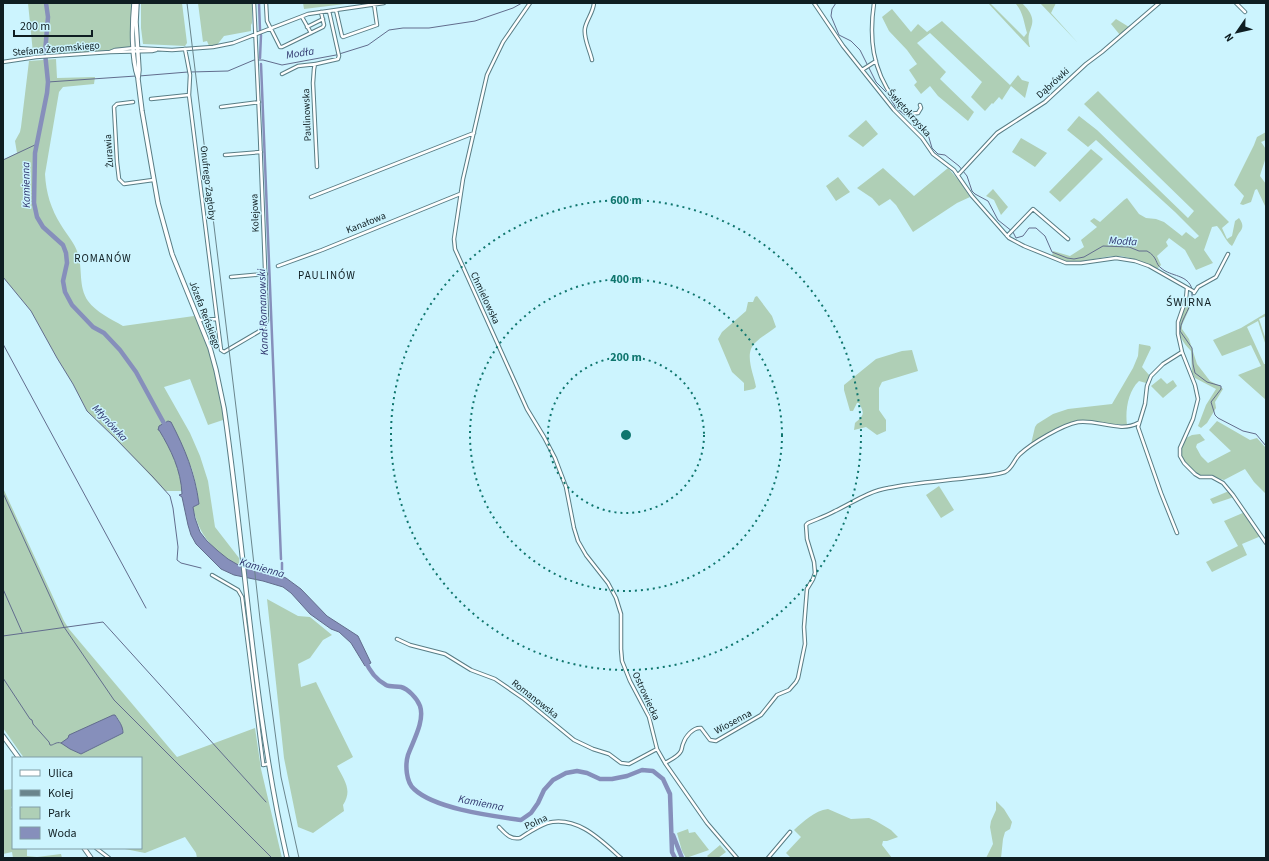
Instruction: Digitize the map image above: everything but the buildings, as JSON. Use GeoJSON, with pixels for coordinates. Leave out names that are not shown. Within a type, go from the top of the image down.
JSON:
{"type":"FeatureCollection","features":[{"type":"Feature","properties":{"kind":"main road"},"geometry":{"type":"LineString","coordinates":[[136,3],[136,50]]}},
{"type":"Feature","properties":{"kind":"main road","name":"Józefa Reńskiego"},"geometry":{"type":"LineString","coordinates":[[136,50],[138,79],[153,180],[159,209],[168,240],[215,365],[224,408],[268,764],[287,858]]}},
{"type":"Feature","properties":{"kind":"main road"},"geometry":{"type":"LineString","coordinates":[[3,736],[18,757]]}},
{"type":"Feature","properties":{"kind":"main road"},"geometry":{"type":"LineString","coordinates":[[85,849],[91,858]]}},
{"type":"Feature","properties":{"kind":"street","name":"Kolejowa"},"geometry":{"type":"LineString","coordinates":[[223,351],[225,352],[258,332],[264,326],[268,314],[254,3]]}},
{"type":"Feature","properties":{"kind":"street"},"geometry":{"type":"LineString","coordinates":[[266,3],[267,21],[280,47],[323,27],[321,12]]}},
{"type":"Feature","properties":{"kind":"street","name":"Stefana Żeromskiego"},"geometry":{"type":"LineString","coordinates":[[3,62],[36,57],[110,52],[116,50],[152,51],[219,46],[302,17],[321,12],[384,3]]}},
{"type":"Feature","properties":{"kind":"street","name":"Chmielowska"},"geometry":{"type":"LineString","coordinates":[[530,3],[503,42],[489,68],[465,167],[454,239],[455,252],[527,409],[555,458]]}},
{"type":"Feature","properties":{"kind":"street"},"geometry":{"type":"LineString","coordinates":[[592,60],[585,36],[585,28],[593,11],[594,3]]}},
{"type":"Feature","properties":{"kind":"street","name":"Świętokrzyska"},"geometry":{"type":"LineString","coordinates":[[814,3],[838,40],[863,69],[894,110],[922,138],[933,154],[958,175],[969,192],[1007,236],[1024,246],[1066,263],[1080,263],[1116,258],[1135,261],[1148,266],[1191,290]]}},
{"type":"Feature","properties":{"kind":"street"},"geometry":{"type":"LineString","coordinates":[[874,3],[871,17],[871,39],[876,61],[885,86],[904,112],[916,115],[921,110],[920,104]]}},
{"type":"Feature","properties":{"kind":"street","name":"Dąbrówki"},"geometry":{"type":"LineString","coordinates":[[958,175],[998,133],[1045,102],[1086,64],[1159,3]]}},
{"type":"Feature","properties":{"kind":"street"},"geometry":{"type":"LineString","coordinates":[[1236,3],[1245,12]]}},
{"type":"Feature","properties":{"kind":"street"},"geometry":{"type":"LineString","coordinates":[[336,10],[342,36],[344,37],[377,25],[374,4]]}},
{"type":"Feature","properties":{"kind":"street"},"geometry":{"type":"LineString","coordinates":[[282,74],[298,66],[336,60],[339,56],[329,10]]}},
{"type":"Feature","properties":{"kind":"street"},"geometry":{"type":"LineString","coordinates":[[302,17],[311,33]]}},
{"type":"Feature","properties":{"kind":"street"},"geometry":{"type":"LineString","coordinates":[[307,27],[323,19]]}},
{"type":"Feature","properties":{"kind":"street","name":"Onufrego Zagłoby"},"geometry":{"type":"LineString","coordinates":[[185,49],[190,75],[189,95],[220,344],[221,350],[223,351]]}},
{"type":"Feature","properties":{"kind":"street"},"geometry":{"type":"LineString","coordinates":[[863,69],[876,61]]}},
{"type":"Feature","properties":{"kind":"street","name":"Paulinowska"},"geometry":{"type":"LineString","coordinates":[[316,64],[313,83],[317,167]]}},
{"type":"Feature","properties":{"kind":"street"},"geometry":{"type":"LineString","coordinates":[[151,100],[189,95]]}},
{"type":"Feature","properties":{"kind":"street","name":"Żurawia"},"geometry":{"type":"LineString","coordinates":[[133,102],[117,104],[114,107],[119,179],[124,184],[153,180]]}},
{"type":"Feature","properties":{"kind":"street"},"geometry":{"type":"LineString","coordinates":[[221,107],[259,102]]}},
{"type":"Feature","properties":{"kind":"street"},"geometry":{"type":"LineString","coordinates":[[311,197],[474,132]]}},
{"type":"Feature","properties":{"kind":"street"},"geometry":{"type":"LineString","coordinates":[[225,154],[261,152]]}},
{"type":"Feature","properties":{"kind":"street","name":"Kanałowa"},"geometry":{"type":"LineString","coordinates":[[278,266],[322,250],[460,194]]}},
{"type":"Feature","properties":{"kind":"street"},"geometry":{"type":"LineString","coordinates":[[1007,236],[1033,209],[1068,240]]}},
{"type":"Feature","properties":{"kind":"street"},"geometry":{"type":"LineString","coordinates":[[1228,254],[1216,277],[1191,290],[1186,299],[1178,322],[1177,329],[1182,352],[1195,385],[1198,398],[1193,419],[1180,448],[1180,456],[1184,463],[1195,474],[1200,477],[1212,478],[1223,483],[1266,543]]}},
{"type":"Feature","properties":{"kind":"street"},"geometry":{"type":"LineString","coordinates":[[231,277],[266,274]]}},
{"type":"Feature","properties":{"kind":"street"},"geometry":{"type":"LineString","coordinates":[[199,320],[217,319]]}},
{"type":"Feature","properties":{"kind":"street"},"geometry":{"type":"LineString","coordinates":[[1177,533],[1141,438],[1138,424],[1145,404],[1147,386],[1151,376],[1163,364],[1182,352]]}},
{"type":"Feature","properties":{"kind":"street","name":"Wiosenna"},"geometry":{"type":"LineString","coordinates":[[665,763],[681,751],[688,735],[694,729],[701,728],[710,740],[716,741],[761,716],[777,695],[792,687],[796,682],[800,672],[805,644],[804,627],[807,589],[815,573],[814,562],[806,539],[805,529],[808,523],[834,512],[862,497],[886,488],[920,482],[964,479],[1004,472],[1009,470],[1018,456],[1030,446],[1058,430],[1078,422],[1110,426],[1128,426],[1138,424]]}},
{"type":"Feature","properties":{"kind":"street","name":"Ostrowiecka"},"geometry":{"type":"LineString","coordinates":[[555,458],[566,487],[578,541],[586,555],[608,583],[618,604],[621,614],[622,661],[630,681],[649,717],[658,749],[665,763],[707,823],[737,858]]}},
{"type":"Feature","properties":{"kind":"street"},"geometry":{"type":"LineString","coordinates":[[212,575],[238,590],[242,597],[262,763],[263,765],[268,764]]}},
{"type":"Feature","properties":{"kind":"street","name":"Romanowska"},"geometry":{"type":"LineString","coordinates":[[397,639],[410,645],[445,654],[471,670],[495,679],[524,699],[574,740],[593,749],[609,754],[621,763],[629,764],[658,749]]}},
{"type":"Feature","properties":{"kind":"street","name":"Polna"},"geometry":{"type":"LineString","coordinates":[[499,827],[507,835],[515,839],[520,838],[538,827],[550,823],[559,822],[578,826],[588,830],[621,858]]}},
{"type":"Feature","properties":{"kind":"street"},"geometry":{"type":"LineString","coordinates":[[768,858],[790,832]]}},
{"type":"Feature","properties":{"kind":"street"},"geometry":{"type":"LineString","coordinates":[[97,849],[109,858]]}},
{"type":"Feature","properties":{"kind":"green space"},"geometry":{"type":"Polygon","coordinates":[[[28,3],[134,3],[134,48],[75,53],[33,53],[28,3]]]}},
{"type":"Feature","properties":{"kind":"green space"},"geometry":{"type":"Polygon","coordinates":[[[141,3],[182,3],[187,43],[185,46],[143,44],[141,28],[141,3]]]}},
{"type":"Feature","properties":{"kind":"green space"},"geometry":{"type":"Polygon","coordinates":[[[198,3],[252,3],[251,31],[224,36],[217,45],[209,46],[207,41],[203,42],[198,3]]]}},
{"type":"Feature","properties":{"kind":"green space"},"geometry":{"type":"Polygon","coordinates":[[[303,3],[353,3],[304,9],[303,3]]]}},
{"type":"Feature","properties":{"kind":"green space"},"geometry":{"type":"Polygon","coordinates":[[[988,3],[990,3],[1024,37],[1027,33],[1022,13],[1015,3],[1022,3],[1032,16],[1032,26],[1029,35],[1030,47],[1029,47],[988,3]]]}},
{"type":"Feature","properties":{"kind":"green space"},"geometry":{"type":"Polygon","coordinates":[[[1040,3],[1056,3],[1051,13],[1078,43],[1040,3]]]}},
{"type":"Feature","properties":{"kind":"green space"},"geometry":{"type":"Polygon","coordinates":[[[892,9],[911,32],[918,24],[927,32],[942,21],[1010,85],[1018,75],[1022,80],[1029,82],[1025,98],[1011,86],[1002,100],[999,97],[985,111],[971,97],[982,82],[930,33],[917,43],[946,72],[940,79],[974,112],[968,121],[938,96],[930,86],[921,94],[914,85],[917,82],[909,70],[917,64],[907,50],[889,31],[882,17],[892,9]]]}},
{"type":"Feature","properties":{"kind":"green space"},"geometry":{"type":"Polygon","coordinates":[[[1116,19],[1129,27],[1120,35],[1111,24],[1116,19]]]}},
{"type":"Feature","properties":{"kind":"green space"},"geometry":{"type":"Polygon","coordinates":[[[56,59],[57,78],[95,77],[94,84],[63,87],[59,92],[45,174],[48,194],[52,207],[57,219],[77,250],[85,295],[91,305],[99,312],[123,326],[194,316],[199,320],[210,348],[226,419],[208,425],[190,379],[164,387],[190,433],[200,456],[208,481],[215,527],[239,558],[240,566],[215,549],[199,527],[193,507],[199,504],[192,469],[168,421],[163,422],[180,451],[189,491],[165,491],[87,411],[31,311],[3,277],[3,160],[17,153],[15,141],[21,127],[29,61],[56,59]]]}},
{"type":"Feature","properties":{"kind":"green space"},"geometry":{"type":"Polygon","coordinates":[[[1098,91],[1229,222],[1222,228],[1227,239],[1232,236],[1235,221],[1239,218],[1242,223],[1242,228],[1232,246],[1217,226],[1212,227],[1204,250],[1213,263],[1196,270],[1185,250],[1169,238],[1166,242],[1168,246],[1157,256],[1161,265],[1157,269],[1137,260],[1122,256],[1110,256],[1070,262],[1062,261],[1052,256],[1053,251],[1070,256],[1084,247],[1081,240],[1097,227],[1090,221],[1094,218],[1100,222],[1127,198],[1139,214],[1146,218],[1164,222],[1182,236],[1186,232],[1195,239],[1199,236],[1096,140],[1088,147],[1067,130],[1079,116],[1097,130],[1188,218],[1194,211],[1084,104],[1098,91]]]}},
{"type":"Feature","properties":{"kind":"green space"},"geometry":{"type":"Polygon","coordinates":[[[866,120],[878,134],[863,147],[848,136],[866,120]]]}},
{"type":"Feature","properties":{"kind":"green space"},"geometry":{"type":"Polygon","coordinates":[[[1266,132],[1266,140],[1261,142],[1266,149],[1266,153],[1260,176],[1266,184],[1266,208],[1257,189],[1255,190],[1251,202],[1243,205],[1240,204],[1244,196],[1234,185],[1257,137],[1266,132]]]}},
{"type":"Feature","properties":{"kind":"green space"},"geometry":{"type":"Polygon","coordinates":[[[1021,138],[1047,153],[1035,167],[1012,152],[1021,138]]]}},
{"type":"Feature","properties":{"kind":"green space"},"geometry":{"type":"Polygon","coordinates":[[[1091,149],[1103,159],[1060,202],[1049,192],[1091,149]]]}},
{"type":"Feature","properties":{"kind":"green space"},"geometry":{"type":"Polygon","coordinates":[[[883,168],[914,196],[948,168],[962,184],[970,197],[957,203],[913,232],[896,205],[890,199],[879,206],[872,198],[857,188],[883,168]]]}},
{"type":"Feature","properties":{"kind":"green space"},"geometry":{"type":"Polygon","coordinates":[[[838,177],[850,192],[836,201],[826,186],[838,177]]]}},
{"type":"Feature","properties":{"kind":"green space"},"geometry":{"type":"Polygon","coordinates":[[[993,189],[1008,207],[1001,215],[994,200],[986,196],[993,189]]]}},
{"type":"Feature","properties":{"kind":"green space"},"geometry":{"type":"Polygon","coordinates":[[[757,296],[772,316],[776,327],[758,340],[752,347],[750,352],[750,364],[756,387],[754,389],[744,391],[744,383],[732,372],[718,339],[722,332],[746,311],[748,302],[753,302],[757,296]]]}},
{"type":"Feature","properties":{"kind":"green space"},"geometry":{"type":"Polygon","coordinates":[[[1186,304],[1191,305],[1182,325],[1182,329],[1189,339],[1197,364],[1210,381],[1223,389],[1215,402],[1216,408],[1207,423],[1201,428],[1198,426],[1206,405],[1216,389],[1195,378],[1192,372],[1191,351],[1179,333],[1179,323],[1186,304]]]}},
{"type":"Feature","properties":{"kind":"green space"},"geometry":{"type":"Polygon","coordinates":[[[1266,313],[1266,316],[1259,319],[1266,340],[1266,346],[1258,321],[1247,327],[1264,364],[1266,364],[1266,400],[1238,375],[1261,366],[1251,345],[1222,356],[1213,340],[1241,328],[1266,313]]]}},
{"type":"Feature","properties":{"kind":"green space"},"geometry":{"type":"Polygon","coordinates":[[[1139,344],[1150,346],[1151,348],[1142,367],[1150,376],[1146,383],[1139,381],[1132,390],[1126,414],[1127,425],[1079,420],[1056,430],[1031,444],[1037,424],[1053,414],[1068,409],[1112,404],[1133,368],[1138,356],[1139,344]]]}},
{"type":"Feature","properties":{"kind":"green space"},"geometry":{"type":"Polygon","coordinates":[[[912,350],[918,371],[882,382],[879,388],[879,410],[886,420],[886,431],[877,435],[866,427],[854,430],[855,423],[862,416],[863,412],[859,403],[857,403],[853,411],[850,411],[844,385],[876,359],[902,351],[912,350]]]}},
{"type":"Feature","properties":{"kind":"green space"},"geometry":{"type":"Polygon","coordinates":[[[1161,378],[1167,384],[1173,380],[1177,386],[1163,398],[1151,386],[1161,378]]]}},
{"type":"Feature","properties":{"kind":"green space"},"geometry":{"type":"Polygon","coordinates":[[[1217,421],[1250,440],[1257,438],[1266,448],[1266,494],[1254,482],[1245,469],[1224,480],[1209,476],[1200,476],[1183,461],[1180,448],[1186,438],[1192,435],[1200,434],[1205,440],[1197,444],[1196,447],[1201,456],[1208,463],[1231,451],[1209,430],[1217,421]]]}},
{"type":"Feature","properties":{"kind":"green space"},"geometry":{"type":"Polygon","coordinates":[[[939,486],[954,510],[941,518],[926,495],[939,486]]]}},
{"type":"Feature","properties":{"kind":"green space"},"geometry":{"type":"Polygon","coordinates":[[[3,488],[69,629],[177,757],[255,728],[261,769],[282,858],[197,858],[196,853],[185,837],[145,853],[125,849],[142,849],[142,757],[23,757],[3,728],[3,488]],[[115,715],[67,746],[81,754],[123,733],[119,720],[115,715]]]}},
{"type":"Feature","properties":{"kind":"green space"},"geometry":{"type":"Polygon","coordinates":[[[1229,491],[1234,497],[1213,504],[1210,499],[1229,491]]]}},
{"type":"Feature","properties":{"kind":"green space"},"geometry":{"type":"Polygon","coordinates":[[[1245,512],[1261,536],[1242,544],[1247,555],[1212,572],[1206,562],[1238,546],[1224,521],[1245,512]]]}},
{"type":"Feature","properties":{"kind":"green space"},"geometry":{"type":"Polygon","coordinates":[[[267,599],[298,616],[310,617],[332,635],[323,640],[310,658],[298,664],[301,687],[316,682],[353,757],[337,766],[345,781],[347,790],[346,800],[343,805],[344,811],[313,833],[298,827],[284,758],[267,599]]]}},
{"type":"Feature","properties":{"kind":"green space"},"geometry":{"type":"Polygon","coordinates":[[[12,789],[12,849],[27,849],[27,856],[37,857],[61,854],[62,858],[13,858],[12,852],[3,854],[3,790],[12,789]]]}},
{"type":"Feature","properties":{"kind":"green space"},"geometry":{"type":"Polygon","coordinates":[[[996,801],[1004,809],[1012,822],[1010,829],[1005,832],[1001,858],[986,858],[993,844],[990,827],[996,810],[996,801]]]}},
{"type":"Feature","properties":{"kind":"green space"},"geometry":{"type":"Polygon","coordinates":[[[828,809],[851,819],[869,818],[891,830],[898,837],[883,841],[882,845],[892,858],[791,858],[786,853],[801,837],[794,830],[814,814],[828,809]]]}},
{"type":"Feature","properties":{"kind":"green space"},"geometry":{"type":"Polygon","coordinates":[[[688,829],[689,833],[695,832],[709,850],[686,858],[682,851],[677,833],[688,829]]]}},
{"type":"Feature","properties":{"kind":"green space"},"geometry":{"type":"Polygon","coordinates":[[[720,845],[726,852],[718,858],[709,858],[707,856],[720,845]]]}},
{"type":"Feature","properties":{"kind":"water"},"geometry":{"type":"Polygon","coordinates":[[[168,421],[171,422],[176,432],[192,472],[199,504],[193,507],[195,518],[200,532],[207,541],[228,559],[240,566],[273,573],[286,578],[301,589],[327,616],[358,636],[371,663],[365,666],[351,643],[339,632],[331,629],[310,614],[291,593],[283,587],[234,575],[221,569],[196,544],[188,525],[182,497],[179,495],[182,494],[181,485],[175,460],[168,445],[158,430],[159,426],[168,421]]]}},
{"type":"Feature","properties":{"kind":"water"},"geometry":{"type":"Polygon","coordinates":[[[115,715],[120,724],[123,733],[81,754],[61,743],[68,738],[69,735],[115,715]]]}},
{"type":"Feature","properties":{"kind":"waterway","name":"Kamienna"},"geometry":{"type":"LineString","coordinates":[[46,3],[48,17],[45,53],[48,82],[35,153],[34,203],[37,217],[43,227],[63,245],[67,263],[63,281],[65,292],[72,305],[93,327],[104,333],[120,350],[136,372],[166,427]]}},
{"type":"Feature","properties":{"kind":"waterway","name":"Kanał Romanowski"},"geometry":{"type":"LineString","coordinates":[[259,3],[260,30]]}},
{"type":"Feature","properties":{"kind":"waterway","name":"Modła"},"geometry":{"type":"LineString","coordinates":[[191,72],[228,71],[254,60],[263,60],[282,65],[336,55],[368,45],[389,30],[403,28],[429,28],[475,21],[513,8],[522,3]]}},
{"type":"Feature","properties":{"kind":"waterway","name":"Modła"},"geometry":{"type":"LineString","coordinates":[[836,3],[832,9],[831,16],[839,35],[851,41],[860,50],[876,82],[887,93],[896,108],[905,115],[921,123],[927,131],[932,148],[938,154],[945,155],[959,166],[967,176],[972,191],[988,201],[998,220],[1013,232],[1016,238],[1023,236],[1029,228],[1036,228],[1045,236],[1052,252],[1074,259],[1084,257],[1103,246],[1129,247],[1139,251],[1147,251],[1151,253],[1161,268],[1183,278],[1190,284],[1192,289]]}},
{"type":"Feature","properties":{"kind":"waterway","name":"Kanał Romanowski"},"geometry":{"type":"LineString","coordinates":[[260,58],[261,35]]}},
{"type":"Feature","properties":{"kind":"waterway","name":"Kanał Romanowski"},"geometry":{"type":"LineString","coordinates":[[261,64],[281,559]]}},
{"type":"Feature","properties":{"kind":"waterway","name":"Modła"},"geometry":{"type":"LineString","coordinates":[[139,76],[188,72]]}},
{"type":"Feature","properties":{"kind":"waterway","name":"Modła"},"geometry":{"type":"LineString","coordinates":[[48,82],[136,76]]}},
{"type":"Feature","properties":{"kind":"waterway"},"geometry":{"type":"LineString","coordinates":[[3,160],[37,144]]}},
{"type":"Feature","properties":{"kind":"waterway","name":"Młynówka"},"geometry":{"type":"LineString","coordinates":[[3,277],[31,311],[87,411],[170,496],[178,547],[177,560],[181,563],[201,568]]}},
{"type":"Feature","properties":{"kind":"waterway","name":"Modła"},"geometry":{"type":"LineString","coordinates":[[1192,292],[1191,302],[1180,331],[1192,348],[1195,373],[1207,382],[1221,386],[1221,389],[1211,402],[1215,415],[1243,431],[1256,434],[1266,446]]}},
{"type":"Feature","properties":{"kind":"waterway"},"geometry":{"type":"LineString","coordinates":[[3,344],[146,608]]}},
{"type":"Feature","properties":{"kind":"waterway"},"geometry":{"type":"LineString","coordinates":[[3,493],[64,627],[114,700],[272,858]]}},
{"type":"Feature","properties":{"kind":"waterway","name":"Kanał Romanowski"},"geometry":{"type":"LineString","coordinates":[[280,579],[282,574],[282,563]]}},
{"type":"Feature","properties":{"kind":"waterway"},"geometry":{"type":"LineString","coordinates":[[3,589],[22,632]]}},
{"type":"Feature","properties":{"kind":"waterway"},"geometry":{"type":"LineString","coordinates":[[3,636],[103,622],[266,802]]}},
{"type":"Feature","properties":{"kind":"waterway","name":"Kamienna"},"geometry":{"type":"LineString","coordinates":[[365,660],[371,671],[382,683],[388,686],[401,687],[415,697],[419,703],[421,712],[420,724],[408,755],[406,768],[411,786],[423,796],[450,807],[521,820],[531,813],[544,790],[553,780],[566,773],[577,771],[587,773],[600,779],[612,779],[627,776],[642,770],[653,771],[663,779],[670,794],[672,852],[675,858]]}},
{"type":"Feature","properties":{"kind":"waterway"},"geometry":{"type":"LineString","coordinates":[[3,678],[32,720],[33,724],[50,745],[61,743]]}},
{"type":"Feature","properties":{"kind":"waterway","name":"Kamienna"},"geometry":{"type":"LineString","coordinates":[[673,835],[682,858]]}},
{"type":"Feature","properties":{"kind":"railway"},"geometry":{"type":"LineString","coordinates":[[187,3],[243,465],[260,619],[281,777],[299,858]]}},
{"type":"Feature","properties":{"kind":"district","name":"ROMANÓW"},"geometry":{"type":"Point","coordinates":[103,258]}},
{"type":"Feature","properties":{"kind":"district","name":"PAULINÓW"},"geometry":{"type":"Point","coordinates":[327,275]}},
{"type":"Feature","properties":{"kind":"district","name":"ŚWIRNA"},"geometry":{"type":"Point","coordinates":[1189,302]}}]}
